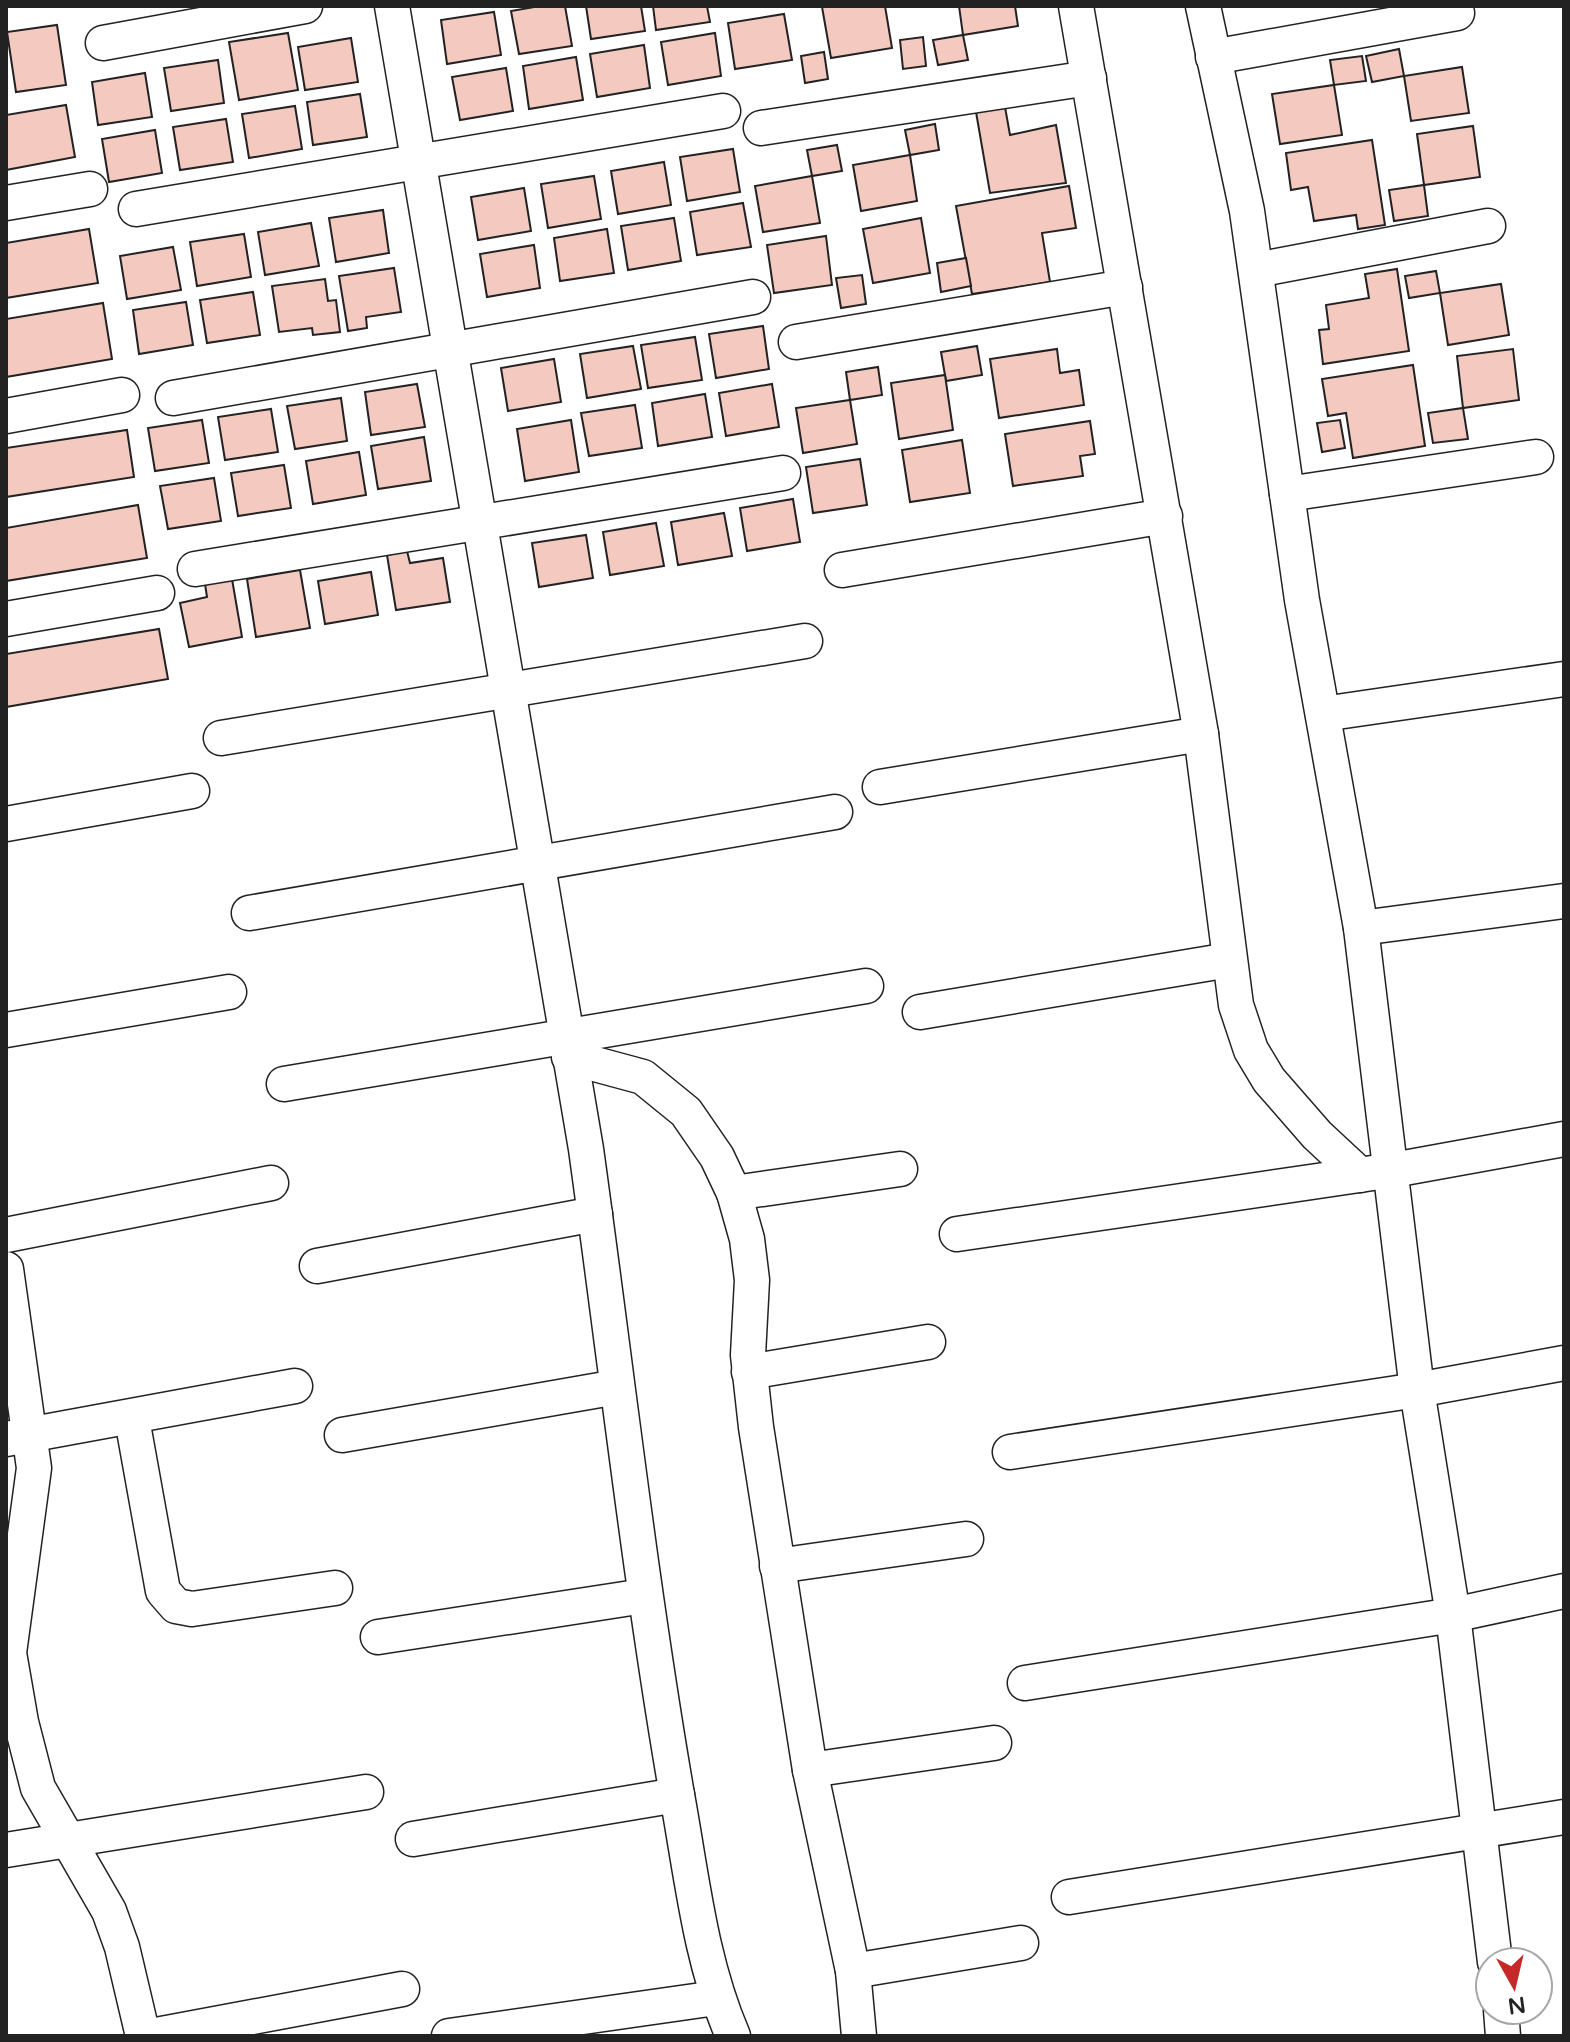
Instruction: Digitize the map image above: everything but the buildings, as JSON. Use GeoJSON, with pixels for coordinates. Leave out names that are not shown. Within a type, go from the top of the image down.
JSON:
{"type":"FeatureCollection","features":[{"type":"Feature","properties":{"kind":"street"},"geometry":{"type":"LineString","coordinates":[[103,43],[305,6]]}},
{"type":"Feature","properties":{"kind":"street"},"geometry":{"type":"LineString","coordinates":[[392,6],[539,862],[609,1301],[644,1596],[677,1795],[716,1998],[733,2036]]}},
{"type":"Feature","properties":{"kind":"street"},"geometry":{"type":"LineString","coordinates":[[1076,6],[1201,734],[1236,1005],[1251,1050],[1269,1080],[1317,1135],[1377,1172]]}},
{"type":"Feature","properties":{"kind":"street"},"geometry":{"type":"LineString","coordinates":[[1203,6],[1247,211],[1287,494],[1361,928],[1377,1172],[1417,1390],[1453,1615],[1493,1946]]}},
{"type":"Feature","properties":{"kind":"street"},"geometry":{"type":"LineString","coordinates":[[1213,57],[1457,13]]}},
{"type":"Feature","properties":{"kind":"street"},"geometry":{"type":"LineString","coordinates":[[761,128],[1089,78]]}},
{"type":"Feature","properties":{"kind":"street"},"geometry":{"type":"LineString","coordinates":[[136,209],[723,111]]}},
{"type":"Feature","properties":{"kind":"street"},"geometry":{"type":"LineString","coordinates":[[6,203],[90,189]]}},
{"type":"Feature","properties":{"kind":"street"},"geometry":{"type":"LineString","coordinates":[[1256,270],[1488,226]]}},
{"type":"Feature","properties":{"kind":"street"},"geometry":{"type":"LineString","coordinates":[[796,342],[1125,287]]}},
{"type":"Feature","properties":{"kind":"street"},"geometry":{"type":"LineString","coordinates":[[173,398],[753,297]]}},
{"type":"Feature","properties":{"kind":"street"},"geometry":{"type":"LineString","coordinates":[[6,416],[122,395]]}},
{"type":"Feature","properties":{"kind":"street"},"geometry":{"type":"LineString","coordinates":[[1287,494],[1536,457]]}},
{"type":"Feature","properties":{"kind":"street"},"geometry":{"type":"LineString","coordinates":[[195,569],[783,473]]}},
{"type":"Feature","properties":{"kind":"street"},"geometry":{"type":"LineString","coordinates":[[842,570],[1165,516]]}},
{"type":"Feature","properties":{"kind":"street"},"geometry":{"type":"LineString","coordinates":[[6,619],[157,593]]}},
{"type":"Feature","properties":{"kind":"street"},"geometry":{"type":"LineString","coordinates":[[221,738],[805,641]]}},
{"type":"Feature","properties":{"kind":"street"},"geometry":{"type":"LineString","coordinates":[[1323,714],[1564,679]]}},
{"type":"Feature","properties":{"kind":"street"},"geometry":{"type":"LineString","coordinates":[[880,787],[1201,734]]}},
{"type":"Feature","properties":{"kind":"street"},"geometry":{"type":"LineString","coordinates":[[6,824],[192,791]]}},
{"type":"Feature","properties":{"kind":"street"},"geometry":{"type":"LineString","coordinates":[[249,913],[835,812]]}},
{"type":"Feature","properties":{"kind":"street"},"geometry":{"type":"LineString","coordinates":[[1361,928],[1564,901]]}},
{"type":"Feature","properties":{"kind":"street"},"geometry":{"type":"LineString","coordinates":[[920,1012],[1229,960]]}},
{"type":"Feature","properties":{"kind":"street"},"geometry":{"type":"LineString","coordinates":[[284,1084],[568,1046],[866,986]]}},
{"type":"Feature","properties":{"kind":"street"},"geometry":{"type":"LineString","coordinates":[[6,1030],[229,992]]}},
{"type":"Feature","properties":{"kind":"street"},"geometry":{"type":"LineString","coordinates":[[568,1046],[643,1077],[686,1112],[717,1157],[734,1193],[747,1239],[752,1280],[749,1372],[777,1566],[810,1770],[853,1971],[859,2036]]}},
{"type":"Feature","properties":{"kind":"street"},"geometry":{"type":"LineString","coordinates":[[957,1234],[1377,1172],[1564,1139]]}},
{"type":"Feature","properties":{"kind":"street"},"geometry":{"type":"LineString","coordinates":[[734,1193],[900,1169]]}},
{"type":"Feature","properties":{"kind":"street"},"geometry":{"type":"LineString","coordinates":[[6,1235],[271,1183]]}},
{"type":"Feature","properties":{"kind":"street"},"geometry":{"type":"LineString","coordinates":[[317,1266],[595,1214]]}},
{"type":"Feature","properties":{"kind":"street"},"geometry":{"type":"LineString","coordinates":[[6,1269],[19,1437],[32,1496],[8,1653],[38,1788],[109,1911],[122,1947],[143,2036]]}},
{"type":"Feature","properties":{"kind":"street"},"geometry":{"type":"LineString","coordinates":[[749,1372],[928,1342]]}},
{"type":"Feature","properties":{"kind":"street"},"geometry":{"type":"LineString","coordinates":[[1010,1452],[1417,1390],[1564,1363]]}},
{"type":"Feature","properties":{"kind":"street"},"geometry":{"type":"LineString","coordinates":[[19,1437],[132,1419],[295,1386]]}},
{"type":"Feature","properties":{"kind":"street"},"geometry":{"type":"LineString","coordinates":[[342,1435],[617,1387]]}},
{"type":"Feature","properties":{"kind":"street"},"geometry":{"type":"LineString","coordinates":[[132,1419],[163,1591],[176,1606],[192,1609],[335,1588]]}},
{"type":"Feature","properties":{"kind":"street"},"geometry":{"type":"LineString","coordinates":[[777,1566],[966,1539]]}},
{"type":"Feature","properties":{"kind":"street"},"geometry":{"type":"LineString","coordinates":[[1025,1683],[1453,1615],[1564,1591]]}},
{"type":"Feature","properties":{"kind":"street"},"geometry":{"type":"LineString","coordinates":[[378,1637],[644,1596]]}},
{"type":"Feature","properties":{"kind":"street"},"geometry":{"type":"LineString","coordinates":[[810,1770],[994,1743]]}},
{"type":"Feature","properties":{"kind":"street"},"geometry":{"type":"LineString","coordinates":[[6,1850],[366,1792]]}},
{"type":"Feature","properties":{"kind":"street"},"geometry":{"type":"LineString","coordinates":[[413,1839],[677,1795]]}},
{"type":"Feature","properties":{"kind":"street"},"geometry":{"type":"LineString","coordinates":[[1069,1897],[1564,1817]]}},
{"type":"Feature","properties":{"kind":"street"},"geometry":{"type":"LineString","coordinates":[[853,1971],[1021,1943]]}},
{"type":"Feature","properties":{"kind":"street"},"geometry":{"type":"LineString","coordinates":[[151,2036],[402,1989]]}},
{"type":"Feature","properties":{"kind":"street"},"geometry":{"type":"LineString","coordinates":[[449,2036],[716,1998]]}}]}
